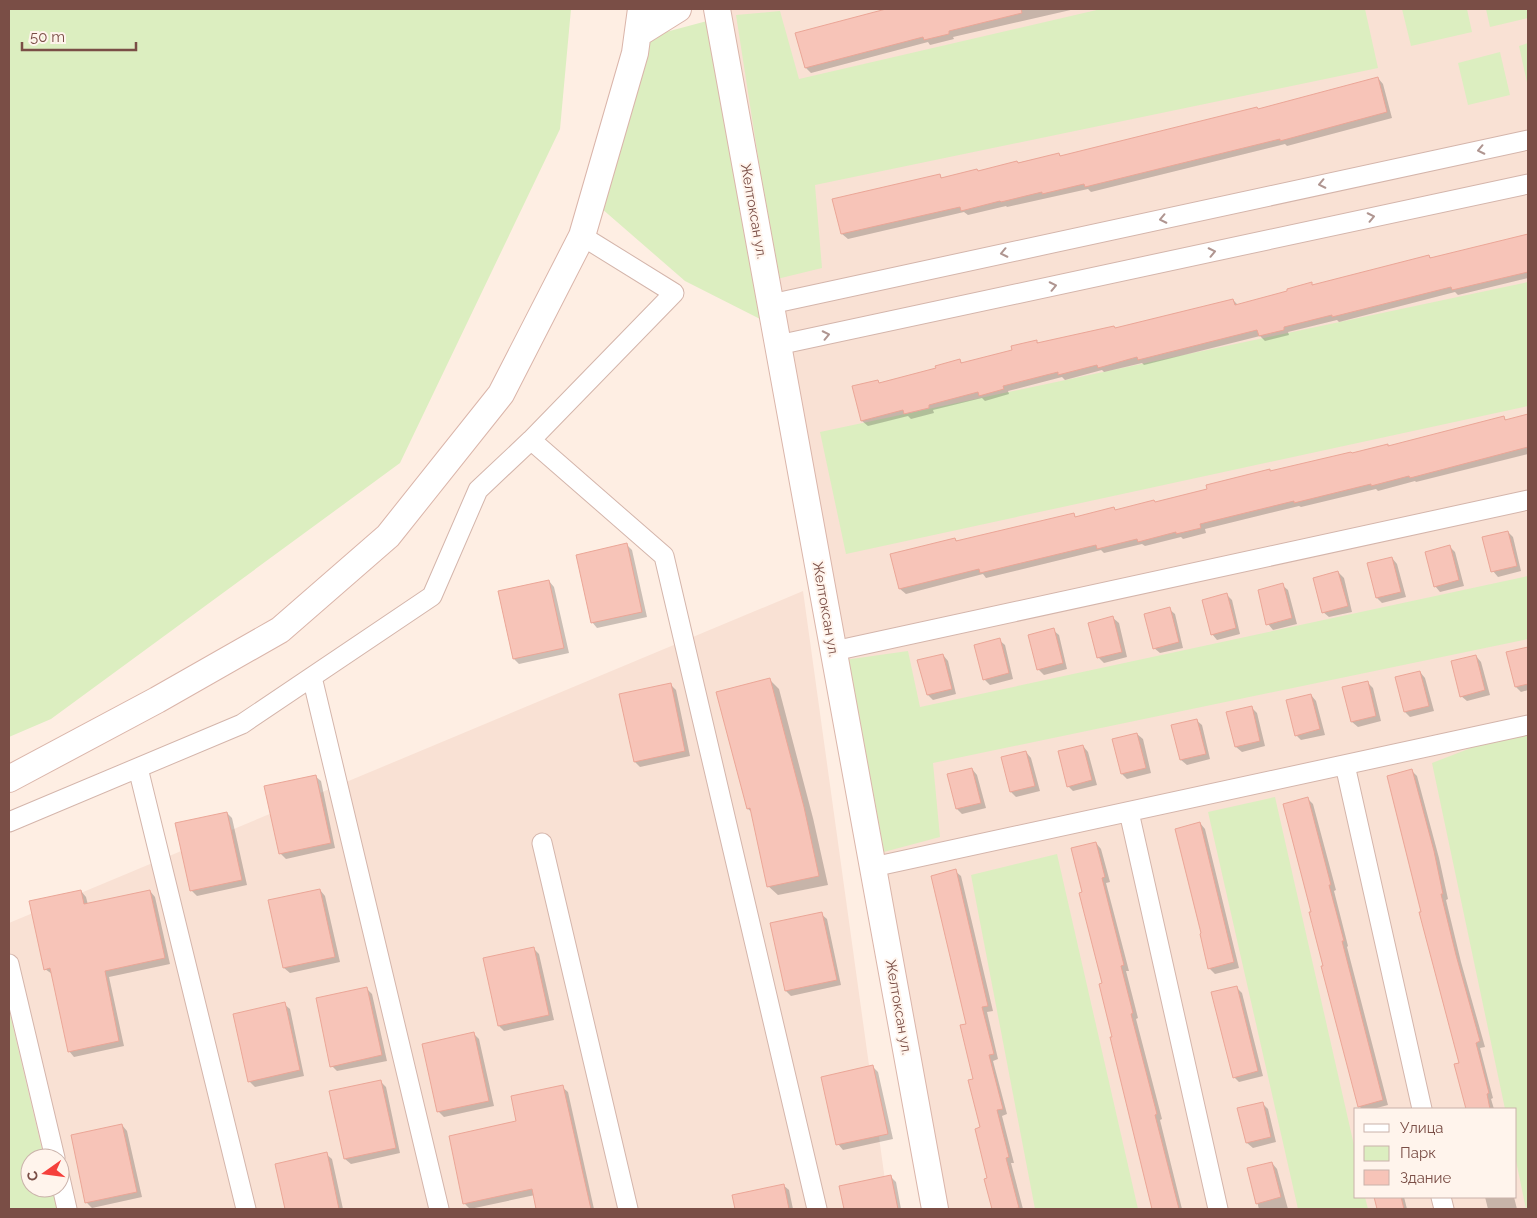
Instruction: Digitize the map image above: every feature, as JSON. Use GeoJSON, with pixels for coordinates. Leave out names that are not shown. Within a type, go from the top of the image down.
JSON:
{"type":"FeatureCollection","features":[{"type":"Feature","properties":{"kind":"street"},"geometry":{"type":"LineString","coordinates":[[9,779],[157,700],[280,630],[388,536],[501,394],[582,236],[635,53],[640,21],[678,9]]}},
{"type":"Feature","properties":{"kind":"street","name":"Желтоксан ул."},"geometry":{"type":"LineString","coordinates":[[717,9],[936,1209]]}},
{"type":"Feature","properties":{"kind":"street"},"geometry":{"type":"LineString","coordinates":[[771,304],[1528,140]]}},
{"type":"Feature","properties":{"kind":"street"},"geometry":{"type":"LineString","coordinates":[[778,345],[1528,184]]}},
{"type":"Feature","properties":{"kind":"street"},"geometry":{"type":"LineString","coordinates":[[9,822],[242,724],[432,596],[478,490],[531,440],[674,293],[582,236]]}},
{"type":"Feature","properties":{"kind":"street"},"geometry":{"type":"LineString","coordinates":[[531,440],[664,556],[816,1209]]}},
{"type":"Feature","properties":{"kind":"street"},"geometry":{"type":"LineString","coordinates":[[834,651],[1528,500]]}},
{"type":"Feature","properties":{"kind":"street"},"geometry":{"type":"LineString","coordinates":[[312,677],[439,1209]]}},
{"type":"Feature","properties":{"kind":"street"},"geometry":{"type":"LineString","coordinates":[[873,867],[1528,725]]}},
{"type":"Feature","properties":{"kind":"street"},"geometry":{"type":"LineString","coordinates":[[1345,765],[1422,1108]]}},
{"type":"Feature","properties":{"kind":"street"},"geometry":{"type":"LineString","coordinates":[[138,768],[246,1209]]}},
{"type":"Feature","properties":{"kind":"street"},"geometry":{"type":"LineString","coordinates":[[1129,812],[1218,1209]]}},
{"type":"Feature","properties":{"kind":"street"},"geometry":{"type":"LineString","coordinates":[[542,842],[628,1209]]}},
{"type":"Feature","properties":{"kind":"street"},"geometry":{"type":"LineString","coordinates":[[9,964],[53,1148]]}},
{"type":"Feature","properties":{"kind":"shaded area"},"geometry":{"type":"Polygon","coordinates":[[[729,9],[1528,9],[1528,1209],[947,1209],[729,9]]]}},
{"type":"Feature","properties":{"kind":"shaded area"},"geometry":{"type":"Polygon","coordinates":[[[803,591],[889,1209],[9,1209],[9,923],[803,591]]]}},
{"type":"Feature","properties":{"kind":"green space"},"geometry":{"type":"Polygon","coordinates":[[[9,9],[571,9],[560,129],[400,463],[51,719],[9,737],[9,9]]]}},
{"type":"Feature","properties":{"kind":"green space"},"geometry":{"type":"Polygon","coordinates":[[[1101,9],[1365,9],[1378,68],[815,185],[822,268],[777,279],[736,15],[780,11],[799,79],[1101,9]]]}},
{"type":"Feature","properties":{"kind":"green space"},"geometry":{"type":"Polygon","coordinates":[[[1402,9],[1467,9],[1472,32],[1411,46],[1402,9]]]}},
{"type":"Feature","properties":{"kind":"green space"},"geometry":{"type":"Polygon","coordinates":[[[1486,9],[1528,9],[1528,18],[1490,27],[1486,9]]]}},
{"type":"Feature","properties":{"kind":"green space"},"geometry":{"type":"Polygon","coordinates":[[[707,21],[764,321],[685,281],[601,208],[651,36],[707,21]]]}},
{"type":"Feature","properties":{"kind":"green space"},"geometry":{"type":"Polygon","coordinates":[[[1528,43],[1528,87],[1519,46],[1528,43]]]}},
{"type":"Feature","properties":{"kind":"green space"},"geometry":{"type":"Polygon","coordinates":[[[1500,52],[1510,95],[1468,105],[1458,63],[1500,52]]]}},
{"type":"Feature","properties":{"kind":"green space"},"geometry":{"type":"Polygon","coordinates":[[[1528,282],[1528,406],[846,554],[820,432],[1528,282]]]}},
{"type":"Feature","properties":{"kind":"green space"},"geometry":{"type":"Polygon","coordinates":[[[1528,576],[1528,639],[933,763],[940,837],[880,853],[844,660],[908,651],[920,707],[1528,576]]]}},
{"type":"Feature","properties":{"kind":"green space"},"geometry":{"type":"Polygon","coordinates":[[[1528,726],[1528,1209],[1526,1209],[1517,1166],[1517,1108],[1505,1108],[1432,763],[1528,726]]]}},
{"type":"Feature","properties":{"kind":"green space"},"geometry":{"type":"Polygon","coordinates":[[[1275,797],[1354,1145],[1354,1198],[1365,1198],[1368,1209],[1298,1209],[1208,812],[1275,797]]]}},
{"type":"Feature","properties":{"kind":"green space"},"geometry":{"type":"Polygon","coordinates":[[[1057,854],[1138,1209],[1035,1209],[971,875],[1057,854]]]}},
{"type":"Feature","properties":{"kind":"green space"},"geometry":{"type":"Polygon","coordinates":[[[9,1010],[42,1148],[20,1148],[20,1198],[54,1198],[57,1209],[9,1209],[9,1010]]]}},
{"type":"Feature","properties":{"kind":"building"},"geometry":{"type":"Polygon","coordinates":[[[886,9],[1021,9],[1022,13],[949,31],[949,34],[924,40],[923,37],[805,68],[795,33],[886,9]]]}},
{"type":"Feature","properties":{"kind":"building"},"geometry":{"type":"Polygon","coordinates":[[[1378,77],[1387,112],[1280,141],[1280,139],[1085,187],[1084,184],[1042,194],[1042,192],[961,211],[960,207],[841,234],[832,199],[940,174],[941,178],[1059,153],[1060,156],[1257,107],[1258,109],[1378,77]]]}},
{"type":"Feature","properties":{"kind":"building"},"geometry":{"type":"Polygon","coordinates":[[[1528,234],[1528,272],[1452,290],[1451,287],[1332,317],[1332,315],[1284,327],[1284,330],[1259,336],[1257,330],[1138,360],[1137,357],[1098,368],[1097,365],[1058,375],[1058,372],[1003,386],[1004,389],[979,396],[978,392],[929,405],[929,408],[904,414],[903,410],[861,421],[852,386],[878,380],[879,383],[936,368],[935,366],[960,359],[961,363],[1012,350],[1011,346],[1037,340],[1037,343],[1114,326],[1115,328],[1233,299],[1235,305],[1312,282],[1312,285],[1429,255],[1430,258],[1528,234]]]}},
{"type":"Feature","properties":{"kind":"building"},"geometry":{"type":"Polygon","coordinates":[[[1528,414],[1528,447],[1410,478],[1409,476],[1371,486],[1371,484],[1200,524],[1201,528],[1176,534],[1176,532],[1138,542],[1137,539],[1097,549],[1096,545],[980,573],[979,569],[899,589],[890,554],[955,538],[956,541],[1074,513],[1075,517],[1114,507],[1115,510],[1154,500],[1155,502],[1207,489],[1206,485],[1270,469],[1270,471],[1388,444],[1388,446],[1504,416],[1505,420],[1528,414]]]}},
{"type":"Feature","properties":{"kind":"building"},"geometry":{"type":"Polygon","coordinates":[[[1508,531],[1517,566],[1491,572],[1482,537],[1508,531]]]}},
{"type":"Feature","properties":{"kind":"building"},"geometry":{"type":"Polygon","coordinates":[[[627,543],[642,612],[591,623],[576,555],[627,543]]]}},
{"type":"Feature","properties":{"kind":"building"},"geometry":{"type":"Polygon","coordinates":[[[1450,545],[1459,580],[1434,587],[1425,552],[1450,545]]]}},
{"type":"Feature","properties":{"kind":"building"},"geometry":{"type":"Polygon","coordinates":[[[1392,557],[1401,592],[1376,598],[1367,563],[1392,557]]]}},
{"type":"Feature","properties":{"kind":"building"},"geometry":{"type":"Polygon","coordinates":[[[1338,571],[1348,606],[1322,613],[1313,578],[1338,571]]]}},
{"type":"Feature","properties":{"kind":"building"},"geometry":{"type":"Polygon","coordinates":[[[549,580],[564,648],[513,659],[498,591],[549,580]]]}},
{"type":"Feature","properties":{"kind":"building"},"geometry":{"type":"Polygon","coordinates":[[[1283,583],[1292,618],[1266,625],[1258,590],[1283,583]]]}},
{"type":"Feature","properties":{"kind":"building"},"geometry":{"type":"Polygon","coordinates":[[[1227,593],[1236,628],[1211,635],[1202,600],[1227,593]]]}},
{"type":"Feature","properties":{"kind":"building"},"geometry":{"type":"Polygon","coordinates":[[[1170,607],[1179,642],[1153,649],[1144,614],[1170,607]]]}},
{"type":"Feature","properties":{"kind":"building"},"geometry":{"type":"Polygon","coordinates":[[[1113,616],[1122,652],[1097,658],[1088,623],[1113,616]]]}},
{"type":"Feature","properties":{"kind":"building"},"geometry":{"type":"Polygon","coordinates":[[[1054,628],[1063,663],[1037,670],[1028,635],[1054,628]]]}},
{"type":"Feature","properties":{"kind":"building"},"geometry":{"type":"Polygon","coordinates":[[[1000,638],[1009,673],[983,680],[974,645],[1000,638]]]}},
{"type":"Feature","properties":{"kind":"building"},"geometry":{"type":"Polygon","coordinates":[[[1528,647],[1528,684],[1515,687],[1506,652],[1528,647]]]}},
{"type":"Feature","properties":{"kind":"building"},"geometry":{"type":"Polygon","coordinates":[[[943,654],[952,689],[927,695],[917,660],[943,654]]]}},
{"type":"Feature","properties":{"kind":"building"},"geometry":{"type":"Polygon","coordinates":[[[1476,655],[1485,690],[1460,697],[1451,661],[1476,655]]]}},
{"type":"Feature","properties":{"kind":"building"},"geometry":{"type":"Polygon","coordinates":[[[1420,671],[1429,706],[1404,712],[1395,677],[1420,671]]]}},
{"type":"Feature","properties":{"kind":"building"},"geometry":{"type":"Polygon","coordinates":[[[770,678],[804,807],[819,876],[767,887],[750,808],[747,809],[716,692],[770,678]]]}},
{"type":"Feature","properties":{"kind":"building"},"geometry":{"type":"Polygon","coordinates":[[[1368,681],[1376,716],[1351,722],[1342,687],[1368,681]]]}},
{"type":"Feature","properties":{"kind":"building"},"geometry":{"type":"Polygon","coordinates":[[[671,683],[685,751],[634,762],[619,694],[671,683]]]}},
{"type":"Feature","properties":{"kind":"building"},"geometry":{"type":"Polygon","coordinates":[[[1311,694],[1320,729],[1295,736],[1286,700],[1311,694]]]}},
{"type":"Feature","properties":{"kind":"building"},"geometry":{"type":"Polygon","coordinates":[[[1252,706],[1260,741],[1235,747],[1226,712],[1252,706]]]}},
{"type":"Feature","properties":{"kind":"building"},"geometry":{"type":"Polygon","coordinates":[[[1197,719],[1206,754],[1180,760],[1171,725],[1197,719]]]}},
{"type":"Feature","properties":{"kind":"building"},"geometry":{"type":"Polygon","coordinates":[[[1137,733],[1146,768],[1121,774],[1112,739],[1137,733]]]}},
{"type":"Feature","properties":{"kind":"building"},"geometry":{"type":"Polygon","coordinates":[[[1083,745],[1092,780],[1067,787],[1058,751],[1083,745]]]}},
{"type":"Feature","properties":{"kind":"building"},"geometry":{"type":"Polygon","coordinates":[[[1026,751],[1035,786],[1010,792],[1001,757],[1026,751]]]}},
{"type":"Feature","properties":{"kind":"building"},"geometry":{"type":"Polygon","coordinates":[[[972,768],[981,803],[956,809],[947,774],[972,768]]]}},
{"type":"Feature","properties":{"kind":"building"},"geometry":{"type":"Polygon","coordinates":[[[1412,769],[1434,851],[1443,894],[1441,894],[1456,955],[1480,1041],[1476,1043],[1489,1093],[1487,1094],[1490,1108],[1466,1108],[1454,1064],[1459,1063],[1419,912],[1421,912],[1387,776],[1412,769]]]}},
{"type":"Feature","properties":{"kind":"building"},"geometry":{"type":"Polygon","coordinates":[[[316,775],[331,843],[279,854],[264,786],[316,775]]]}},
{"type":"Feature","properties":{"kind":"building"},"geometry":{"type":"Polygon","coordinates":[[[1308,797],[1331,885],[1329,885],[1344,941],[1342,941],[1383,1100],[1358,1107],[1321,966],[1323,966],[1309,912],[1311,912],[1283,804],[1308,797]]]}},
{"type":"Feature","properties":{"kind":"building"},"geometry":{"type":"Polygon","coordinates":[[[227,812],[242,880],[190,891],[175,823],[227,812]]]}},
{"type":"Feature","properties":{"kind":"building"},"geometry":{"type":"Polygon","coordinates":[[[1200,822],[1234,962],[1208,969],[1175,829],[1200,822]]]}},
{"type":"Feature","properties":{"kind":"building"},"geometry":{"type":"Polygon","coordinates":[[[1096,842],[1105,877],[1102,878],[1124,965],[1121,966],[1133,1013],[1131,1014],[1179,1209],[1152,1209],[1110,1037],[1112,1037],[1099,984],[1102,983],[1079,893],[1082,892],[1071,848],[1096,842]]]}},
{"type":"Feature","properties":{"kind":"building"},"geometry":{"type":"Polygon","coordinates":[[[956,869],[988,1006],[982,1007],[994,1054],[989,1055],[1003,1109],[997,1110],[1009,1157],[1006,1158],[1019,1208],[992,1209],[984,1179],[987,1178],[975,1129],[980,1127],[968,1080],[973,1079],[960,1025],[966,1024],[931,876],[956,869]]]}},
{"type":"Feature","properties":{"kind":"building"},"geometry":{"type":"Polygon","coordinates":[[[320,889],[335,957],[283,968],[268,900],[320,889]]]}},
{"type":"Feature","properties":{"kind":"building"},"geometry":{"type":"Polygon","coordinates":[[[81,890],[84,904],[150,890],[165,958],[105,971],[119,1041],[68,1052],[50,968],[44,970],[29,901],[81,890]]]}},
{"type":"Feature","properties":{"kind":"building"},"geometry":{"type":"Polygon","coordinates":[[[822,912],[837,980],[785,991],[770,923],[822,912]]]}},
{"type":"Feature","properties":{"kind":"building"},"geometry":{"type":"Polygon","coordinates":[[[534,947],[549,1015],[498,1026],[483,958],[534,947]]]}},
{"type":"Feature","properties":{"kind":"building"},"geometry":{"type":"Polygon","coordinates":[[[1237,986],[1258,1071],[1233,1078],[1211,992],[1237,986]]]}},
{"type":"Feature","properties":{"kind":"building"},"geometry":{"type":"Polygon","coordinates":[[[367,987],[382,1055],[330,1067],[316,998],[367,987]]]}},
{"type":"Feature","properties":{"kind":"building"},"geometry":{"type":"Polygon","coordinates":[[[285,1002],[300,1070],[248,1082],[233,1014],[285,1002]]]}},
{"type":"Feature","properties":{"kind":"building"},"geometry":{"type":"Polygon","coordinates":[[[474,1032],[489,1101],[437,1112],[422,1044],[474,1032]]]}},
{"type":"Feature","properties":{"kind":"building"},"geometry":{"type":"Polygon","coordinates":[[[873,1065],[888,1134],[836,1145],[821,1077],[873,1065]]]}},
{"type":"Feature","properties":{"kind":"building"},"geometry":{"type":"Polygon","coordinates":[[[381,1080],[396,1148],[344,1159],[329,1091],[381,1080]]]}},
{"type":"Feature","properties":{"kind":"building"},"geometry":{"type":"Polygon","coordinates":[[[563,1085],[591,1209],[536,1209],[532,1189],[463,1204],[449,1136],[516,1121],[511,1096],[563,1085]]]}},
{"type":"Feature","properties":{"kind":"building"},"geometry":{"type":"Polygon","coordinates":[[[1263,1102],[1271,1137],[1246,1143],[1237,1108],[1263,1102]]]}},
{"type":"Feature","properties":{"kind":"building"},"geometry":{"type":"Polygon","coordinates":[[[122,1124],[137,1192],[85,1203],[71,1135],[122,1124]]]}},
{"type":"Feature","properties":{"kind":"building"},"geometry":{"type":"Polygon","coordinates":[[[327,1152],[339,1209],[285,1209],[275,1164],[327,1152]]]}},
{"type":"Feature","properties":{"kind":"building"},"geometry":{"type":"Polygon","coordinates":[[[1272,1162],[1281,1197],[1256,1204],[1247,1168],[1272,1162]]]}},
{"type":"Feature","properties":{"kind":"building"},"geometry":{"type":"Polygon","coordinates":[[[891,1175],[898,1209],[844,1209],[839,1186],[891,1175]]]}},
{"type":"Feature","properties":{"kind":"building"},"geometry":{"type":"Polygon","coordinates":[[[784,1184],[789,1209],[735,1209],[732,1195],[784,1184]]]}},
{"type":"Feature","properties":{"kind":"building"},"geometry":{"type":"Polygon","coordinates":[[[1374,1198],[1401,1198],[1404,1209],[1377,1209],[1374,1198]]]}}]}
